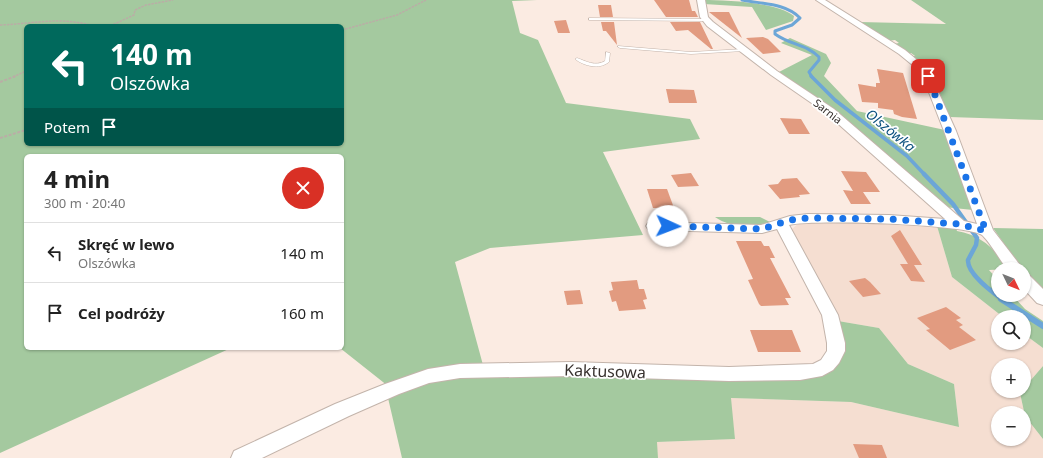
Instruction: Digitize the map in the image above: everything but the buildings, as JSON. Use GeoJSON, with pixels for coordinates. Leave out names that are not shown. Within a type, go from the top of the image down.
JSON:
{"type":"FeatureCollection","features":[{"type":"Feature","properties":{"kind":"street"},"geometry":{"type":"LineString","coordinates":[[701,0],[706,20]]}},
{"type":"Feature","properties":{"kind":"street"},"geometry":{"type":"LineString","coordinates":[[820,0],[902,52],[925,71],[947,124],[981,229],[1009,262]]}},
{"type":"Feature","properties":{"kind":"street","name":"Sarnia"},"geometry":{"type":"LineString","coordinates":[[706,20],[774,73],[830,111],[959,224]]}},
{"type":"Feature","properties":{"kind":"street"},"geometry":{"type":"LineString","coordinates":[[653,226],[762,229],[790,220],[808,218],[889,219],[959,224],[981,229]]}},
{"type":"Feature","properties":{"kind":"street","name":"Kaktusowa"},"geometry":{"type":"LineString","coordinates":[[241,458],[342,410],[392,389],[428,376],[460,371],[571,369],[729,374],[800,374],[816,370],[827,365],[833,358],[836,351],[836,343],[830,314],[781,224]]}},
{"type":"Feature","properties":{"kind":"street"},"geometry":{"type":"LineString","coordinates":[[1031,286],[1043,299]]}},
{"type":"Feature","properties":{"kind":"lane"},"geometry":{"type":"LineString","coordinates":[[590,19],[706,20]]}},
{"type":"Feature","properties":{"kind":"lane"},"geometry":{"type":"LineString","coordinates":[[620,47],[691,52],[744,50]]}},
{"type":"Feature","properties":{"kind":"lane"},"geometry":{"type":"LineString","coordinates":[[578,59],[590,64],[602,65],[607,62],[608,53]]}},
{"type":"Feature","properties":{"kind":"path"},"geometry":{"type":"LineString","coordinates":[[115,24],[134,16],[135,10],[146,5],[173,0]]}},
{"type":"Feature","properties":{"kind":"path"},"geometry":{"type":"LineString","coordinates":[[344,29],[395,16],[416,8],[426,0]]}},
{"type":"Feature","properties":{"kind":"path"},"geometry":{"type":"LineString","coordinates":[[0,25],[66,21],[88,24]]}},
{"type":"Feature","properties":{"kind":"path"},"geometry":{"type":"LineString","coordinates":[[0,82],[20,75],[24,72]]}},
{"type":"Feature","properties":{"kind":"path"},"geometry":{"type":"LineString","coordinates":[[0,138],[24,131]]}},
{"type":"Feature","properties":{"kind":"shaded area"},"geometry":{"type":"Polygon","coordinates":[[[811,221],[937,226],[952,277],[994,310],[991,310],[991,350],[1031,350],[1031,339],[1043,348],[1043,366],[1031,380],[1031,358],[991,358],[991,398],[1021,398],[1023,406],[991,406],[991,446],[1031,446],[1031,424],[1043,439],[1043,458],[658,458],[656,442],[735,439],[730,398],[851,402],[959,427],[954,384],[908,364],[879,328],[838,321],[792,233],[792,229],[798,224],[811,221]]]}},
{"type":"Feature","properties":{"kind":"green space"},"geometry":{"type":"Polygon","coordinates":[[[0,0],[537,0],[512,1],[520,33],[538,40],[566,103],[690,119],[700,139],[603,152],[643,235],[490,248],[455,262],[483,365],[388,386],[343,350],[344,350],[344,154],[24,154],[24,350],[227,350],[0,453],[0,0]]]}},
{"type":"Feature","properties":{"kind":"green space"},"geometry":{"type":"Polygon","coordinates":[[[703,0],[763,5],[786,11],[794,16],[793,21],[766,30],[752,7],[704,4],[703,0]]]}},
{"type":"Feature","properties":{"kind":"green space"},"geometry":{"type":"Polygon","coordinates":[[[911,0],[1043,0],[1043,120],[949,117],[939,91],[931,76],[920,62],[912,56],[915,56],[894,44],[899,43],[895,40],[888,41],[859,22],[946,24],[911,0]]]}},
{"type":"Feature","properties":{"kind":"green space"},"geometry":{"type":"Polygon","coordinates":[[[790,38],[826,54],[831,63],[824,76],[857,111],[945,130],[973,210],[944,207],[777,73],[812,55],[781,43],[790,38]]]}},
{"type":"Feature","properties":{"kind":"green space"},"geometry":{"type":"Polygon","coordinates":[[[715,217],[760,217],[770,222],[757,226],[742,226],[727,223],[715,217]]]}},
{"type":"Feature","properties":{"kind":"green space"},"geometry":{"type":"Polygon","coordinates":[[[937,226],[956,228],[957,231],[974,236],[987,244],[1004,262],[991,262],[991,270],[989,270],[991,272],[991,302],[1018,302],[1026,310],[994,310],[952,277],[937,226]]]}},
{"type":"Feature","properties":{"kind":"green space"},"geometry":{"type":"Polygon","coordinates":[[[993,228],[1043,229],[1043,293],[1031,280],[1031,262],[1017,262],[993,228]]]}},
{"type":"Feature","properties":{"kind":"green space"},"geometry":{"type":"Polygon","coordinates":[[[1031,313],[1043,321],[1043,348],[1031,339],[1031,313]]]}},
{"type":"Feature","properties":{"kind":"green space"},"geometry":{"type":"Polygon","coordinates":[[[838,321],[879,328],[908,364],[954,384],[959,427],[851,402],[731,398],[735,439],[657,442],[658,458],[402,458],[388,398],[431,379],[461,375],[824,373],[838,321]]]}},
{"type":"Feature","properties":{"kind":"green space"},"geometry":{"type":"Polygon","coordinates":[[[1043,366],[1043,439],[1031,424],[1031,406],[1023,406],[1021,398],[1031,398],[1031,380],[1043,366]]]}},
{"type":"Feature","properties":{"kind":"waterway","name":"Olszówka"},"geometry":{"type":"LineString","coordinates":[[742,0],[788,9],[800,18],[792,25],[775,31],[775,34],[781,38],[809,49],[819,57],[819,60],[809,72],[812,77]]}},
{"type":"Feature","properties":{"kind":"waterway","name":"Olszówka"},"geometry":{"type":"LineString","coordinates":[[812,77],[835,100],[907,156],[925,175]]}},
{"type":"Feature","properties":{"kind":"waterway","name":"Olszówka"},"geometry":{"type":"LineString","coordinates":[[924,174],[953,204],[977,238],[976,245],[968,260],[969,265],[976,277],[991,290]]}},
{"type":"Feature","properties":{"kind":"waterway","name":"Olszówka"},"geometry":{"type":"LineString","coordinates":[[1006,302],[1043,326]]}},
{"type":"Feature","properties":{"kind":"route"},"geometry":{"type":"LineString","coordinates":[[668,226],[762,229],[770,228],[790,220],[808,218],[889,219],[959,224],[986,231],[928,76]]}}]}
